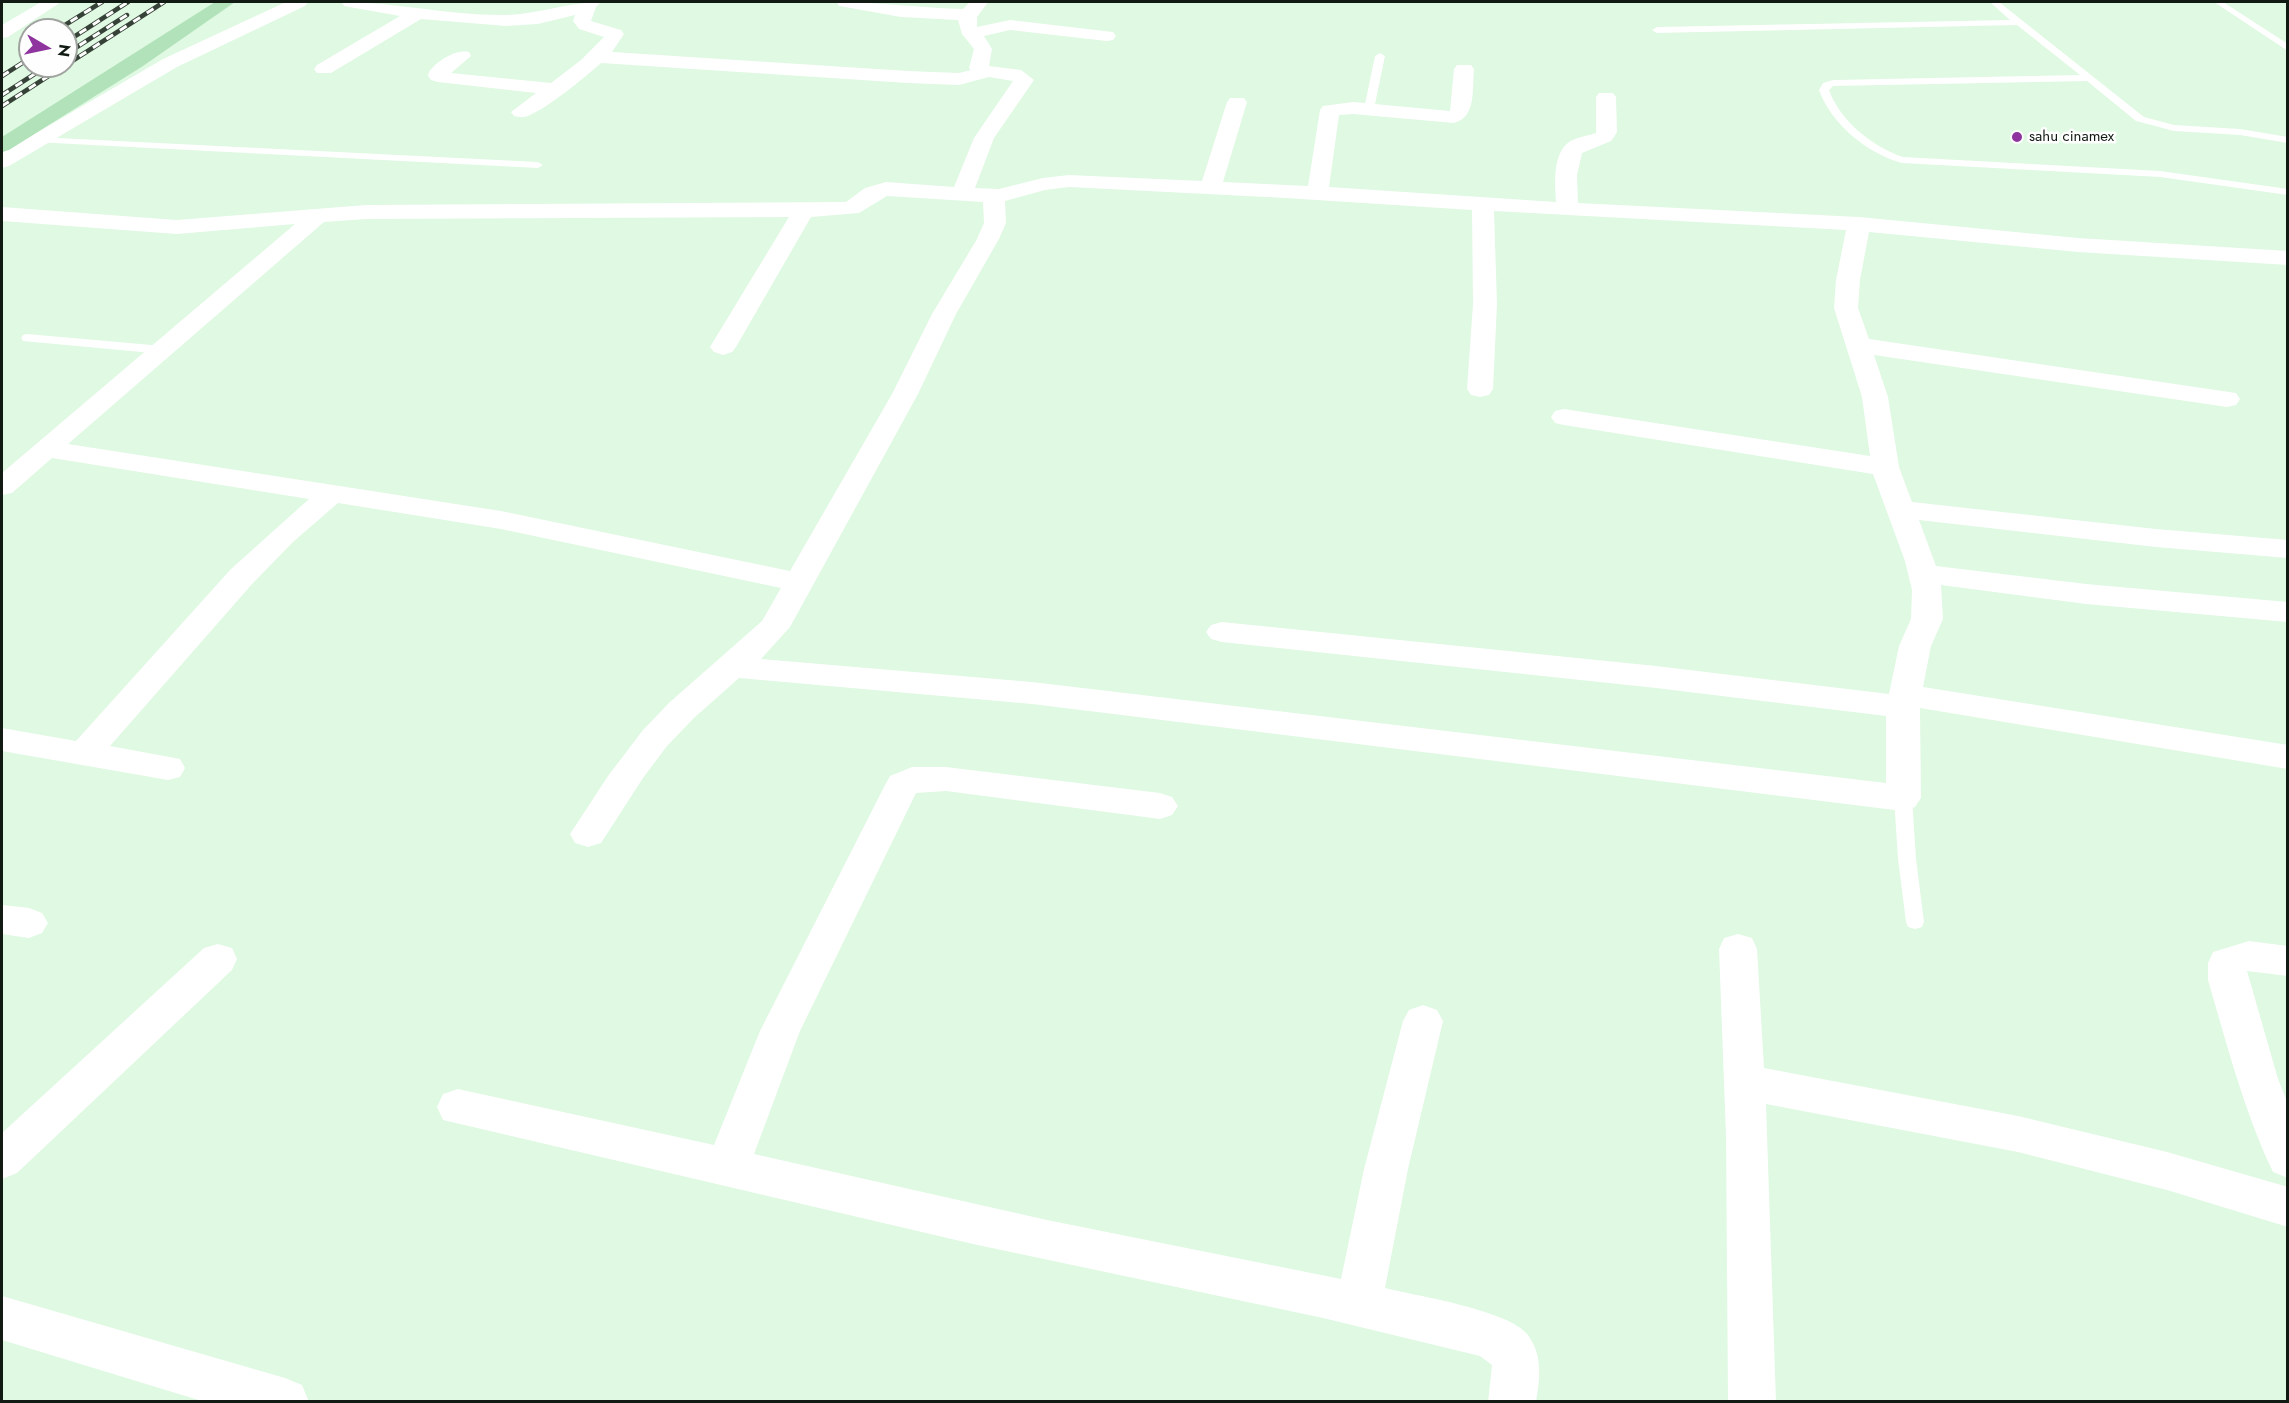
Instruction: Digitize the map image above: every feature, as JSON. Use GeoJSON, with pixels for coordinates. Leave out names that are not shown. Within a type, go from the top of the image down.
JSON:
{"type":"FeatureCollection","features":[{"type":"Feature","properties":{"kind":"main road"},"geometry":{"type":"LineString","coordinates":[[2,146],[136,63],[226,2]]}},
{"type":"Feature","properties":{"kind":"street"},"geometry":{"type":"LineString","coordinates":[[2,33],[52,2]]}},
{"type":"Feature","properties":{"kind":"street"},"geometry":{"type":"LineString","coordinates":[[2,162],[170,63],[298,2]]}},
{"type":"Feature","properties":{"kind":"street"},"geometry":{"type":"LineString","coordinates":[[350,2],[419,13],[500,21],[561,12],[591,3]]}},
{"type":"Feature","properties":{"kind":"street"},"geometry":{"type":"LineString","coordinates":[[845,2],[889,10],[973,17],[999,26],[1010,25],[1107,36]]}},
{"type":"Feature","properties":{"kind":"street"},"geometry":{"type":"LineString","coordinates":[[521,112],[555,89],[608,46],[615,34],[585,25],[582,21],[591,3]]}},
{"type":"Feature","properties":{"kind":"street"},"geometry":{"type":"LineString","coordinates":[[324,69],[419,13]]}},
{"type":"Feature","properties":{"kind":"street"},"geometry":{"type":"LineString","coordinates":[[962,194],[984,138],[995,119],[1024,84],[1023,78],[1019,76],[987,72],[979,68],[983,49],[973,17]]}},
{"type":"Feature","properties":{"kind":"street"},"geometry":{"type":"LineString","coordinates":[[462,56],[439,72],[438,76],[555,89]]}},
{"type":"Feature","properties":{"kind":"street"},"geometry":{"type":"LineString","coordinates":[[596,57],[918,77],[967,78],[987,72]]}},
{"type":"Feature","properties":{"kind":"street"},"geometry":{"type":"LineString","coordinates":[[1318,193],[1328,112],[1341,108],[1454,117],[1460,112],[1464,69]]}},
{"type":"Feature","properties":{"kind":"street"},"geometry":{"type":"LineString","coordinates":[[1567,209],[1568,161],[1571,152],[1577,147],[1604,137],[1607,132],[1606,97]]}},
{"type":"Feature","properties":{"kind":"street"},"geometry":{"type":"LineString","coordinates":[[1211,187],[1237,102]]}},
{"type":"Feature","properties":{"kind":"street"},"geometry":{"type":"LineString","coordinates":[[2,214],[177,226],[407,211],[804,210],[851,208],[873,193],[885,189],[1006,196],[1043,184],[1069,181],[1859,224],[2078,245],[2288,258]]}},
{"type":"Feature","properties":{"kind":"street"},"geometry":{"type":"LineString","coordinates":[[588,834],[650,745],[681,711],[754,649],[774,627],[905,394],[944,314],[988,239],[995,223],[996,210],[993,196]]}},
{"type":"Feature","properties":{"kind":"street"},"geometry":{"type":"LineString","coordinates":[[1480,389],[1485,304],[1483,204]]}},
{"type":"Feature","properties":{"kind":"street"},"geometry":{"type":"LineString","coordinates":[[723,347],[804,210]]}},
{"type":"Feature","properties":{"kind":"street"},"geometry":{"type":"LineString","coordinates":[[2,487],[319,215]]}},
{"type":"Feature","properties":{"kind":"street"},"geometry":{"type":"LineString","coordinates":[[734,667],[1032,693],[1903,798],[1904,701],[1915,646],[1927,619],[1927,590],[1885,467],[1875,396],[1846,308],[1848,280],[1859,224]]}},
{"type":"Feature","properties":{"kind":"street"},"geometry":{"type":"LineString","coordinates":[[1857,345],[2227,399]]}},
{"type":"Feature","properties":{"kind":"street"},"geometry":{"type":"LineString","coordinates":[[1564,417],[1885,467]]}},
{"type":"Feature","properties":{"kind":"street"},"geometry":{"type":"LineString","coordinates":[[46,449],[511,522],[799,582]]}},
{"type":"Feature","properties":{"kind":"street"},"geometry":{"type":"LineString","coordinates":[[84,754],[242,576],[283,536],[333,493]]}},
{"type":"Feature","properties":{"kind":"street"},"geometry":{"type":"LineString","coordinates":[[1900,509],[2156,538],[2288,549]]}},
{"type":"Feature","properties":{"kind":"street"},"geometry":{"type":"LineString","coordinates":[[1923,574],[2086,594],[2288,612]]}},
{"type":"Feature","properties":{"kind":"street"},"geometry":{"type":"LineString","coordinates":[[1222,632],[1904,701],[2288,757]]}},
{"type":"Feature","properties":{"kind":"street"},"geometry":{"type":"LineString","coordinates":[[2,740],[168,768]]}},
{"type":"Feature","properties":{"kind":"street"},"geometry":{"type":"LineString","coordinates":[[727,1167],[780,1031],[902,784],[912,779],[946,779],[1160,806]]}},
{"type":"Feature","properties":{"kind":"street"},"geometry":{"type":"LineString","coordinates":[[1738,949],[1745,1082],[1752,1401]]}},
{"type":"Feature","properties":{"kind":"street"},"geometry":{"type":"LineString","coordinates":[[2288,962],[2263,957],[2238,956],[2227,963],[2228,980],[2257,1079],[2288,1159]]}},
{"type":"Feature","properties":{"kind":"street"},"geometry":{"type":"LineString","coordinates":[[5,1153],[218,959]]}},
{"type":"Feature","properties":{"kind":"street"},"geometry":{"type":"LineString","coordinates":[[1359,1303],[1386,1169],[1423,1021]]}},
{"type":"Feature","properties":{"kind":"street"},"geometry":{"type":"LineString","coordinates":[[1745,1082],[2018,1134],[2167,1171],[2288,1207]]}},
{"type":"Feature","properties":{"kind":"street"},"geometry":{"type":"LineString","coordinates":[[458,1107],[1075,1246],[1241,1282],[1359,1303],[1487,1335],[1501,1340],[1512,1350],[1517,1363],[1512,1401]]}},
{"type":"Feature","properties":{"kind":"street"},"geometry":{"type":"LineString","coordinates":[[2,1318],[285,1401]]}},
{"type":"Feature","properties":{"kind":"lane"},"geometry":{"type":"LineString","coordinates":[[1994,2],[2134,115],[2157,124],[2240,132],[2288,140]]}},
{"type":"Feature","properties":{"kind":"lane"},"geometry":{"type":"LineString","coordinates":[[2218,2],[2288,48]]}},
{"type":"Feature","properties":{"kind":"lane"},"geometry":{"type":"LineString","coordinates":[[1657,30],[2020,22]]}},
{"type":"Feature","properties":{"kind":"lane"},"geometry":{"type":"LineString","coordinates":[[1370,110],[1380,56]]}},
{"type":"Feature","properties":{"kind":"lane"},"geometry":{"type":"LineString","coordinates":[[2088,78],[1833,83],[1826,85],[1824,90],[1832,105],[1865,141],[1887,155],[1902,160],[2160,174],[2288,192]]}},
{"type":"Feature","properties":{"kind":"lane"},"geometry":{"type":"LineString","coordinates":[[38,140],[538,165]]}},
{"type":"Feature","properties":{"kind":"lane"},"geometry":{"type":"LineString","coordinates":[[27,338],[163,350]]}},
{"type":"Feature","properties":{"kind":"lane"},"geometry":{"type":"LineString","coordinates":[[1903,798],[1907,859],[1915,922]]}},
{"type":"Feature","properties":{"kind":"railway"},"geometry":{"type":"LineString","coordinates":[[76,18],[102,2]]}},
{"type":"Feature","properties":{"kind":"railway"},"geometry":{"type":"LineString","coordinates":[[78,34],[128,2]]}},
{"type":"Feature","properties":{"kind":"railway"},"geometry":{"type":"LineString","coordinates":[[78,57],[164,2]]}},
{"type":"Feature","properties":{"kind":"railway"},"geometry":{"type":"LineString","coordinates":[[78,46],[127,15]]}},
{"type":"Feature","properties":{"kind":"railway"},"geometry":{"type":"LineString","coordinates":[[2,76],[18,66]]}},
{"type":"Feature","properties":{"kind":"railway"},"geometry":{"type":"LineString","coordinates":[[2,95],[28,78]]}},
{"type":"Feature","properties":{"kind":"railway"},"geometry":{"type":"LineString","coordinates":[[2,106],[45,78]]}},
{"type":"Feature","properties":{"kind":"place","name":"sahu cinamex"},"geometry":{"type":"Point","coordinates":[2017,137]}}]}
